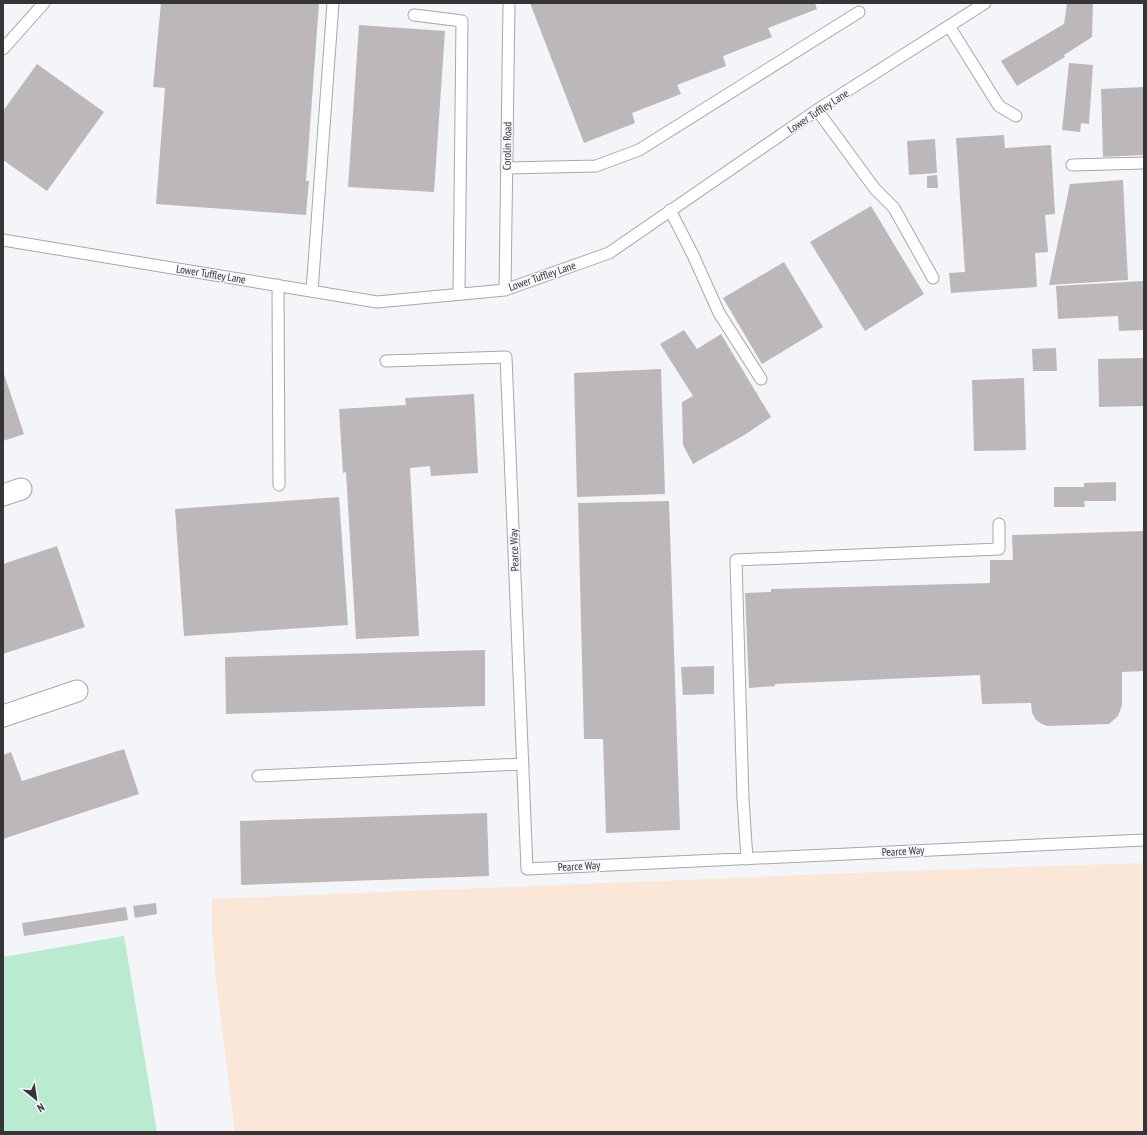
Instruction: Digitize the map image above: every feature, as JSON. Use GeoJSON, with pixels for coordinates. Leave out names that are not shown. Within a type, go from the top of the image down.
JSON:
{"type":"FeatureCollection","features":[{"type":"Feature","properties":{"kind":"street"},"geometry":{"type":"LineString","coordinates":[[3,716],[77,691]]}},
{"type":"Feature","properties":{"kind":"lane"},"geometry":{"type":"LineString","coordinates":[[3,49],[44,3]]}},
{"type":"Feature","properties":{"kind":"lane"},"geometry":{"type":"LineString","coordinates":[[312,291],[333,3]]}},
{"type":"Feature","properties":{"kind":"lane","name":"Corolin Road"},"geometry":{"type":"LineString","coordinates":[[505,290],[508,3]]}},
{"type":"Feature","properties":{"kind":"lane","name":"Lower Tuffley Lane"},"geometry":{"type":"LineString","coordinates":[[3,240],[377,302],[505,290],[609,253],[817,110],[985,3]]}},
{"type":"Feature","properties":{"kind":"lane"},"geometry":{"type":"LineString","coordinates":[[506,168],[596,166],[639,150],[859,12]]}},
{"type":"Feature","properties":{"kind":"lane"},"geometry":{"type":"LineString","coordinates":[[414,15],[462,21],[459,294]]}},
{"type":"Feature","properties":{"kind":"lane"},"geometry":{"type":"LineString","coordinates":[[949,26],[999,106],[1016,116]]}},
{"type":"Feature","properties":{"kind":"lane"},"geometry":{"type":"LineString","coordinates":[[817,110],[875,189],[894,208],[933,278]]}},
{"type":"Feature","properties":{"kind":"lane"},"geometry":{"type":"LineString","coordinates":[[1072,165],[1144,163]]}},
{"type":"Feature","properties":{"kind":"lane"},"geometry":{"type":"LineString","coordinates":[[670,210],[693,255],[719,313],[762,379]]}},
{"type":"Feature","properties":{"kind":"lane"},"geometry":{"type":"LineString","coordinates":[[278,285],[279,485]]}},
{"type":"Feature","properties":{"kind":"lane","name":"Pearce Way"},"geometry":{"type":"LineString","coordinates":[[386,361],[506,357],[527,869],[1144,840]]}},
{"type":"Feature","properties":{"kind":"lane"},"geometry":{"type":"LineString","coordinates":[[747,859],[743,791],[736,560],[999,549],[999,524]]}},
{"type":"Feature","properties":{"kind":"lane"},"geometry":{"type":"LineString","coordinates":[[258,776],[522,764]]}},
{"type":"Feature","properties":{"kind":"shaded area"},"geometry":{"type":"Polygon","coordinates":[[[1144,863],[1144,1132],[235,1132],[216,980],[212,930],[212,899],[903,871],[1144,863]]]}},
{"type":"Feature","properties":{"kind":"green space"},"geometry":{"type":"Polygon","coordinates":[[[124,936],[157,1132],[3,1132],[3,957],[124,936]]]}},
{"type":"Feature","properties":{"kind":"building"},"geometry":{"type":"Polygon","coordinates":[[[161,3],[319,3],[306,181],[309,181],[306,215],[156,204],[165,88],[153,87],[161,3]]]}},
{"type":"Feature","properties":{"kind":"building"},"geometry":{"type":"Polygon","coordinates":[[[530,3],[815,3],[817,9],[768,28],[772,37],[723,56],[726,66],[677,85],[681,94],[632,113],[635,123],[584,143],[530,3]]]}},
{"type":"Feature","properties":{"kind":"building"},"geometry":{"type":"Polygon","coordinates":[[[1067,3],[1093,3],[1092,37],[1064,55],[1065,57],[1017,86],[1001,61],[1064,24],[1067,3]]]}},
{"type":"Feature","properties":{"kind":"building"},"geometry":{"type":"Polygon","coordinates":[[[359,25],[445,31],[434,192],[348,187],[359,25]]]}},
{"type":"Feature","properties":{"kind":"building"},"geometry":{"type":"Polygon","coordinates":[[[1069,63],[1093,65],[1089,124],[1081,123],[1080,132],[1062,130],[1069,63]]]}},
{"type":"Feature","properties":{"kind":"building"},"geometry":{"type":"Polygon","coordinates":[[[37,64],[104,112],[47,191],[3,160],[3,111],[37,64]]]}},
{"type":"Feature","properties":{"kind":"building"},"geometry":{"type":"Polygon","coordinates":[[[1144,87],[1144,155],[1103,157],[1101,89],[1144,87]]]}},
{"type":"Feature","properties":{"kind":"building"},"geometry":{"type":"Polygon","coordinates":[[[1004,135],[1005,148],[1051,145],[1055,214],[1045,215],[1048,252],[1035,253],[1037,287],[951,293],[949,273],[965,272],[956,138],[1004,135]]]}},
{"type":"Feature","properties":{"kind":"building"},"geometry":{"type":"Polygon","coordinates":[[[935,139],[937,173],[909,175],[907,141],[935,139]]]}},
{"type":"Feature","properties":{"kind":"building"},"geometry":{"type":"Polygon","coordinates":[[[937,175],[938,188],[927,188],[927,176],[937,175]]]}},
{"type":"Feature","properties":{"kind":"building"},"geometry":{"type":"Polygon","coordinates":[[[1123,180],[1128,280],[1049,285],[1070,184],[1123,180]]]}},
{"type":"Feature","properties":{"kind":"building"},"geometry":{"type":"Polygon","coordinates":[[[871,206],[924,294],[865,331],[810,242],[871,206]]]}},
{"type":"Feature","properties":{"kind":"building"},"geometry":{"type":"Polygon","coordinates":[[[784,262],[823,327],[762,364],[723,298],[784,262]]]}},
{"type":"Feature","properties":{"kind":"building"},"geometry":{"type":"Polygon","coordinates":[[[1144,281],[1144,330],[1119,331],[1118,316],[1058,319],[1056,286],[1144,281]]]}},
{"type":"Feature","properties":{"kind":"building"},"geometry":{"type":"Polygon","coordinates":[[[684,330],[697,349],[721,334],[771,417],[746,434],[693,464],[683,445],[682,402],[693,396],[660,344],[684,330]]]}},
{"type":"Feature","properties":{"kind":"building"},"geometry":{"type":"Polygon","coordinates":[[[1056,348],[1057,371],[1033,371],[1032,349],[1056,348]]]}},
{"type":"Feature","properties":{"kind":"building"},"geometry":{"type":"Polygon","coordinates":[[[1144,358],[1144,406],[1099,407],[1098,359],[1144,358]]]}},
{"type":"Feature","properties":{"kind":"building"},"geometry":{"type":"Polygon","coordinates":[[[661,369],[665,494],[577,497],[574,373],[661,369]]]}},
{"type":"Feature","properties":{"kind":"building"},"geometry":{"type":"Polygon","coordinates":[[[3,371],[24,434],[3,441],[3,371]]]}},
{"type":"Feature","properties":{"kind":"building"},"geometry":{"type":"Polygon","coordinates":[[[1024,378],[1026,450],[974,451],[972,380],[1024,378]]]}},
{"type":"Feature","properties":{"kind":"building"},"geometry":{"type":"Polygon","coordinates":[[[474,394],[478,473],[431,476],[430,466],[410,468],[419,636],[356,639],[346,472],[343,473],[339,409],[406,405],[405,398],[474,394]]]}},
{"type":"Feature","properties":{"kind":"building"},"geometry":{"type":"Polygon","coordinates":[[[1116,482],[1116,501],[1084,501],[1085,507],[1054,507],[1054,487],[1084,487],[1084,483],[1116,482]]]}},
{"type":"Feature","properties":{"kind":"building"},"geometry":{"type":"Polygon","coordinates":[[[339,497],[348,625],[184,636],[175,509],[339,497]]]}},
{"type":"Feature","properties":{"kind":"building"},"geometry":{"type":"Polygon","coordinates":[[[669,501],[680,830],[606,833],[603,739],[584,739],[578,503],[669,501]]]}},
{"type":"Feature","properties":{"kind":"building"},"geometry":{"type":"Polygon","coordinates":[[[1144,531],[1144,671],[1122,672],[1122,705],[1118,716],[1109,724],[1047,726],[1036,720],[1032,713],[1031,703],[982,704],[980,675],[775,684],[775,686],[749,688],[745,593],[771,592],[771,589],[990,583],[990,560],[1013,560],[1012,535],[1144,531]]]}},
{"type":"Feature","properties":{"kind":"building"},"geometry":{"type":"Polygon","coordinates":[[[57,546],[85,627],[3,654],[3,564],[57,546]]]}},
{"type":"Feature","properties":{"kind":"building"},"geometry":{"type":"Polygon","coordinates":[[[485,650],[485,706],[226,714],[225,657],[485,650]]]}},
{"type":"Feature","properties":{"kind":"building"},"geometry":{"type":"Polygon","coordinates":[[[714,666],[714,694],[683,695],[681,667],[714,666]]]}},
{"type":"Feature","properties":{"kind":"building"},"geometry":{"type":"Polygon","coordinates":[[[124,749],[139,794],[3,839],[3,755],[11,752],[22,781],[124,749]]]}},
{"type":"Feature","properties":{"kind":"building"},"geometry":{"type":"Polygon","coordinates":[[[487,813],[489,876],[241,885],[240,821],[487,813]]]}},
{"type":"Feature","properties":{"kind":"building"},"geometry":{"type":"Polygon","coordinates":[[[156,903],[157,914],[135,918],[133,906],[156,903]]]}},
{"type":"Feature","properties":{"kind":"building"},"geometry":{"type":"Polygon","coordinates":[[[126,907],[128,920],[24,936],[22,923],[126,907]]]}}]}
